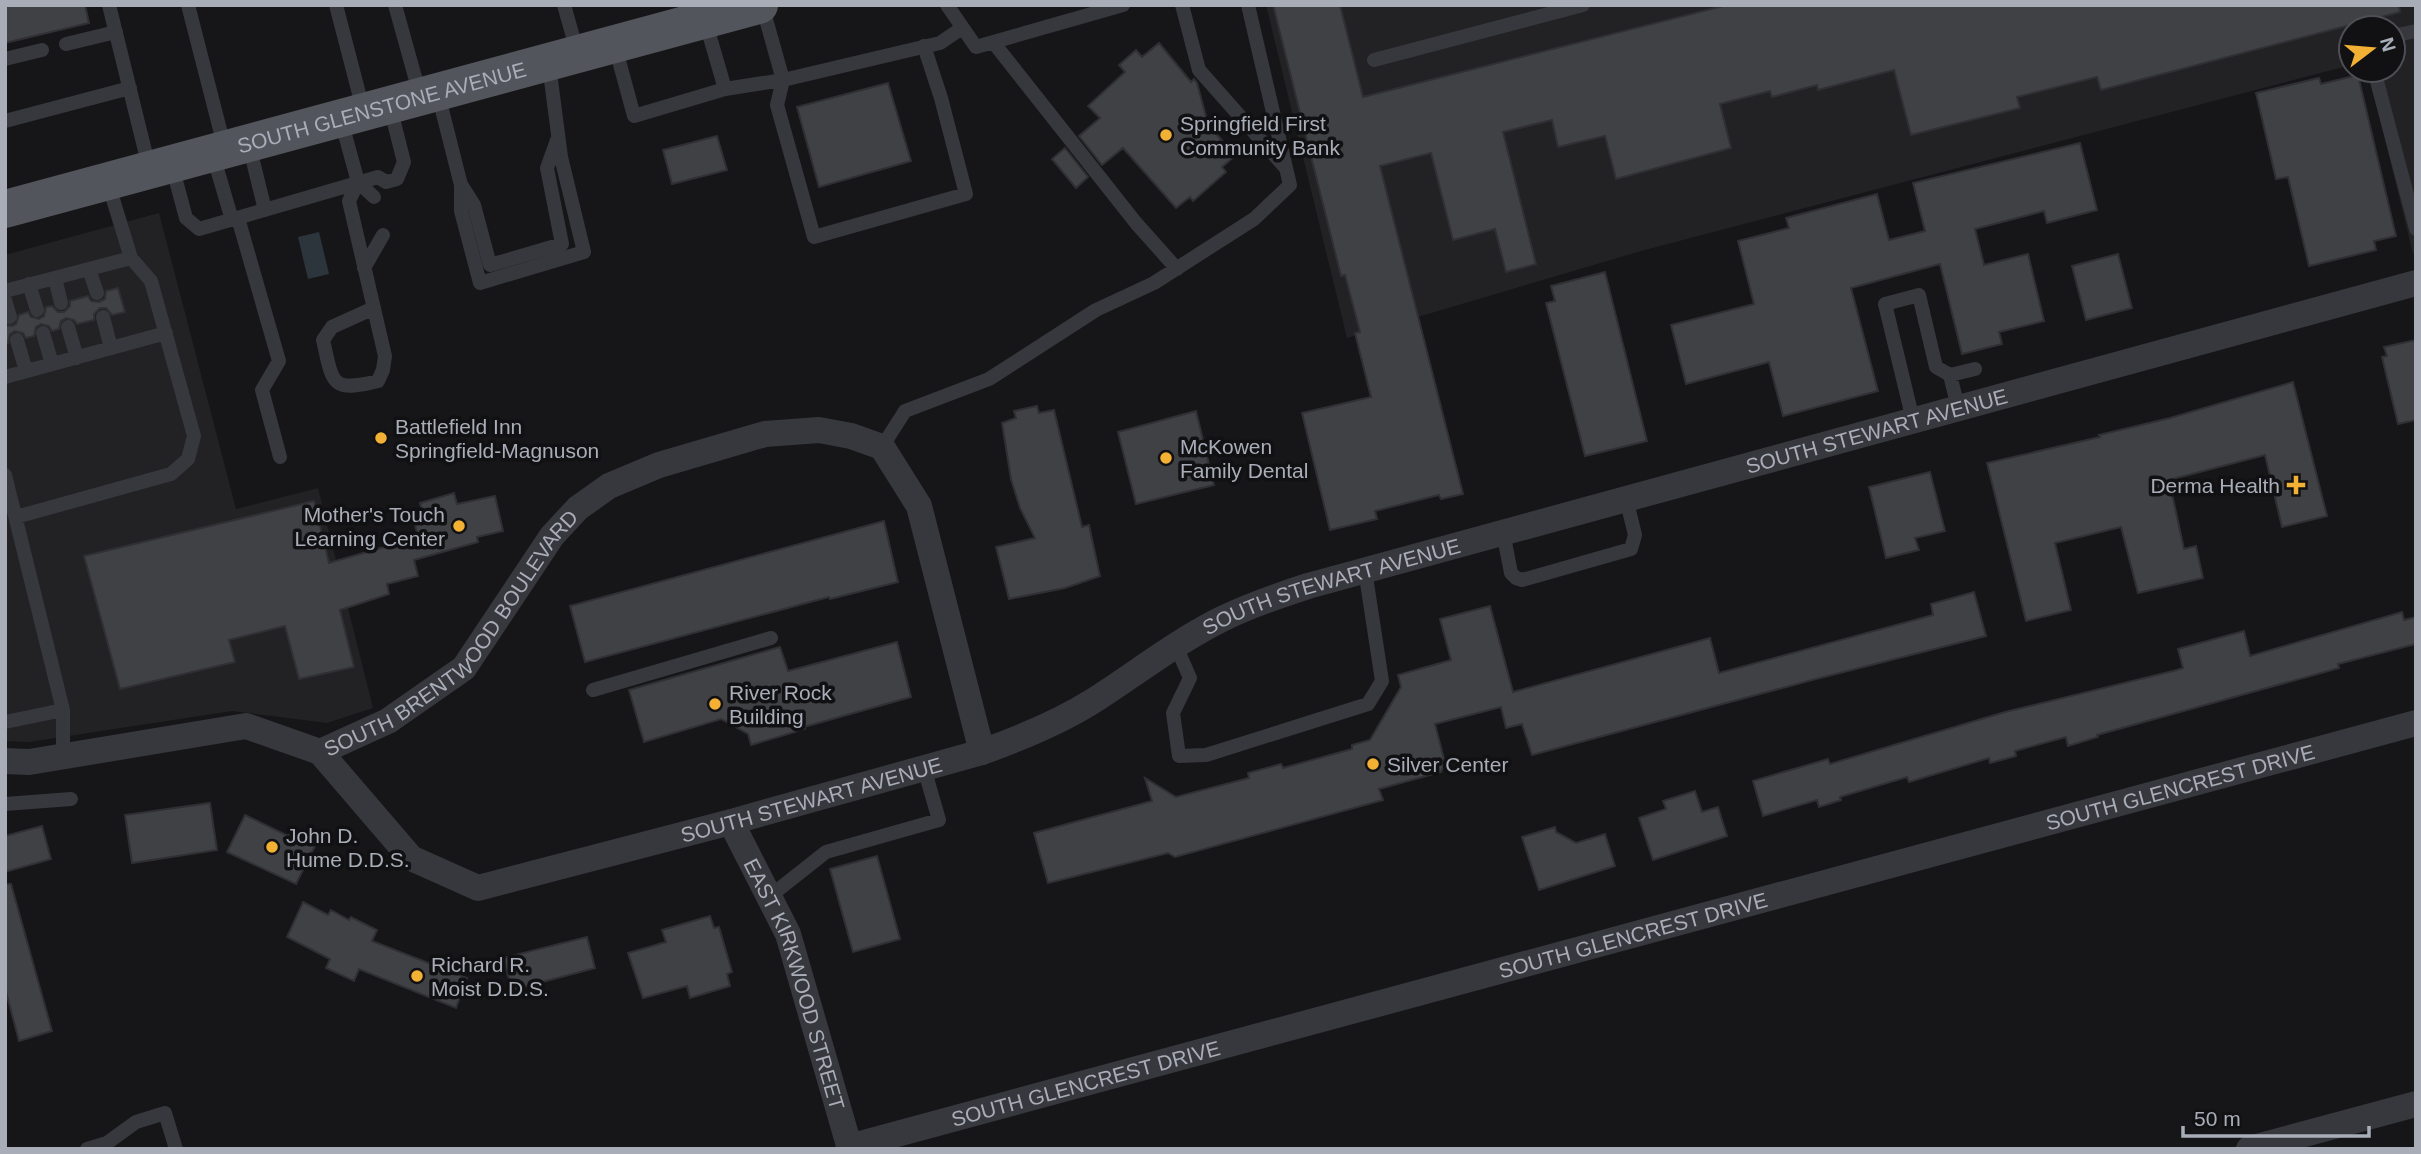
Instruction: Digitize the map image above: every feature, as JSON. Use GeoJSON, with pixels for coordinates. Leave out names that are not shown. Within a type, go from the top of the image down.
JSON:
{"type":"FeatureCollection","features":[{"type":"Feature","properties":{"kind":"main road","name":"SOUTH GLENSTONE AVENUE"},"geometry":{"type":"LineString","coordinates":[[5,209],[740,9]]}},
{"type":"Feature","properties":{"kind":"street","name":"SOUTH STEWART AVENUE"},"geometry":{"type":"LineString","coordinates":[[320,752],[411,858],[478,888],[731,822],[982,752],[1021,738],[1092,702],[1176,646],[1224,618],[1269,599],[1626,498],[2416,283]]}},
{"type":"Feature","properties":{"kind":"street","name":"SOUTH BRENTWOOD BOULEVARD"},"geometry":{"type":"LineString","coordinates":[[5,761],[29,762],[246,726],[320,752],[388,721],[464,668],[552,536],[578,508],[609,486],[659,466],[765,434],[819,430],[851,436],[883,447]]}},
{"type":"Feature","properties":{"kind":"street"},"geometry":{"type":"LineString","coordinates":[[883,447],[919,506],[982,752]]}},
{"type":"Feature","properties":{"kind":"street","name":"SOUTH GLENCREST DRIVE"},"geometry":{"type":"LineString","coordinates":[[849,1148],[2416,723]]}},
{"type":"Feature","properties":{"kind":"street","name":"EAST KIRKWOOD STREET"},"geometry":{"type":"LineString","coordinates":[[731,822],[788,934],[849,1148]]}},
{"type":"Feature","properties":{"kind":"street"},"geometry":{"type":"LineString","coordinates":[[2249,1149],[2416,1104]]}},
{"type":"Feature","properties":{"kind":"lane"},"geometry":{"type":"LineString","coordinates":[[109,5],[130,88],[161,167],[186,218],[199,229],[358,182],[378,177],[386,183],[397,179],[404,162],[390,105],[396,5]]}},
{"type":"Feature","properties":{"kind":"lane"},"geometry":{"type":"LineString","coordinates":[[188,5],[229,149],[235,219],[279,361],[262,390],[280,457]]}},
{"type":"Feature","properties":{"kind":"lane"},"geometry":{"type":"LineString","coordinates":[[336,5],[346,43],[390,105],[461,185],[474,205],[490,265],[562,244],[547,168],[558,136]]}},
{"type":"Feature","properties":{"kind":"lane"},"geometry":{"type":"LineString","coordinates":[[461,185],[461,211],[480,283],[584,252],[558,136],[564,5]]}},
{"type":"Feature","properties":{"kind":"lane"},"geometry":{"type":"LineString","coordinates":[[947,5],[976,47],[1124,5]]}},
{"type":"Feature","properties":{"kind":"lane"},"geometry":{"type":"LineString","coordinates":[[1182,5],[1199,70],[1286,168]]}},
{"type":"Feature","properties":{"kind":"lane"},"geometry":{"type":"LineString","coordinates":[[883,447],[905,411],[989,379],[1096,310],[1154,283],[1254,219],[1290,185],[1248,5]]}},
{"type":"Feature","properties":{"kind":"lane"},"geometry":{"type":"LineString","coordinates":[[1374,60],[1577,6]]}},
{"type":"Feature","properties":{"kind":"lane"},"geometry":{"type":"LineString","coordinates":[[740,9],[783,80],[777,105],[814,237],[966,194],[941,98],[924,46]]}},
{"type":"Feature","properties":{"kind":"lane"},"geometry":{"type":"LineString","coordinates":[[725,89],[740,9]]}},
{"type":"Feature","properties":{"kind":"lane"},"geometry":{"type":"LineString","coordinates":[[615,44],[634,116],[725,89],[783,80],[940,43],[962,28]]}},
{"type":"Feature","properties":{"kind":"lane"},"geometry":{"type":"LineString","coordinates":[[66,44],[116,32]]}},
{"type":"Feature","properties":{"kind":"lane"},"geometry":{"type":"LineString","coordinates":[[993,42],[1128,212],[1177,269]]}},
{"type":"Feature","properties":{"kind":"lane"},"geometry":{"type":"LineString","coordinates":[[5,59],[42,50]]}},
{"type":"Feature","properties":{"kind":"lane"},"geometry":{"type":"LineString","coordinates":[[2378,84],[2416,229]]}},
{"type":"Feature","properties":{"kind":"lane"},"geometry":{"type":"LineString","coordinates":[[5,121],[130,88]]}},
{"type":"Feature","properties":{"kind":"lane"},"geometry":{"type":"LineString","coordinates":[[374,308],[332,327],[323,340],[331,377],[340,385],[351,387],[378,381],[383,370],[385,356],[365,268],[349,201],[390,105]]}},
{"type":"Feature","properties":{"kind":"lane"},"geometry":{"type":"LineString","coordinates":[[229,149],[265,210]]}},
{"type":"Feature","properties":{"kind":"lane"},"geometry":{"type":"LineString","coordinates":[[16,517],[171,474],[188,459],[194,436],[151,281],[131,258],[108,182]]}},
{"type":"Feature","properties":{"kind":"lane"},"geometry":{"type":"LineString","coordinates":[[358,182],[374,197]]}},
{"type":"Feature","properties":{"kind":"lane"},"geometry":{"type":"LineString","coordinates":[[365,268],[383,234]]}},
{"type":"Feature","properties":{"kind":"lane"},"geometry":{"type":"LineString","coordinates":[[5,291],[131,258]]}},
{"type":"Feature","properties":{"kind":"lane"},"geometry":{"type":"LineString","coordinates":[[89,269],[97,293]]}},
{"type":"Feature","properties":{"kind":"lane"},"geometry":{"type":"LineString","coordinates":[[55,278],[61,303]]}},
{"type":"Feature","properties":{"kind":"lane"},"geometry":{"type":"LineString","coordinates":[[29,284],[37,310]]}},
{"type":"Feature","properties":{"kind":"lane"},"geometry":{"type":"LineString","coordinates":[[1913,420],[1885,304],[1919,295],[1936,367],[1950,375],[1975,369]]}},
{"type":"Feature","properties":{"kind":"lane"},"geometry":{"type":"LineString","coordinates":[[5,299],[10,317]]}},
{"type":"Feature","properties":{"kind":"lane"},"geometry":{"type":"LineString","coordinates":[[103,317],[111,348]]}},
{"type":"Feature","properties":{"kind":"lane"},"geometry":{"type":"LineString","coordinates":[[68,327],[76,358]]}},
{"type":"Feature","properties":{"kind":"lane"},"geometry":{"type":"LineString","coordinates":[[44,333],[52,364]]}},
{"type":"Feature","properties":{"kind":"lane"},"geometry":{"type":"LineString","coordinates":[[5,377],[166,333]]}},
{"type":"Feature","properties":{"kind":"lane"},"geometry":{"type":"LineString","coordinates":[[17,340],[26,371]]}},
{"type":"Feature","properties":{"kind":"lane"},"geometry":{"type":"LineString","coordinates":[[1950,375],[1958,407]]}},
{"type":"Feature","properties":{"kind":"lane"},"geometry":{"type":"LineString","coordinates":[[5,475],[63,710],[63,756]]}},
{"type":"Feature","properties":{"kind":"lane"},"geometry":{"type":"LineString","coordinates":[[1503,532],[1511,573],[1522,580],[1631,549],[1635,535],[1626,498]]}},
{"type":"Feature","properties":{"kind":"lane"},"geometry":{"type":"LineString","coordinates":[[1176,646],[1190,678],[1173,713],[1179,756],[1206,755],[1368,704],[1382,681],[1365,570]]}},
{"type":"Feature","properties":{"kind":"lane"},"geometry":{"type":"LineString","coordinates":[[593,690],[771,638]]}},
{"type":"Feature","properties":{"kind":"lane"},"geometry":{"type":"LineString","coordinates":[[5,722],[63,710]]}},
{"type":"Feature","properties":{"kind":"lane"},"geometry":{"type":"LineString","coordinates":[[769,897],[825,852],[939,820],[924,768]]}},
{"type":"Feature","properties":{"kind":"lane"},"geometry":{"type":"LineString","coordinates":[[5,804],[71,799]]}},
{"type":"Feature","properties":{"kind":"lane"},"geometry":{"type":"LineString","coordinates":[[87,1149],[107,1143],[136,1122],[165,1113],[176,1149]]}},
{"type":"Feature","properties":{"kind":"shaded area"},"geometry":{"type":"Polygon","coordinates":[[[1266,5],[2416,5],[2416,253],[2413,254],[2371,84],[2407,84],[2407,14],[2337,14],[2337,69],[1641,251],[1347,338],[1266,5]]]}},
{"type":"Feature","properties":{"kind":"shaded area"},"geometry":{"type":"Polygon","coordinates":[[[159,213],[236,509],[318,488],[373,708],[327,723],[232,711],[29,742],[5,741],[5,255],[159,213]]]}},
{"type":"Feature","properties":{"kind":"shaded area"},"geometry":{"type":"Polygon","coordinates":[[[319,232],[329,274],[308,279],[298,237],[319,232]]]}},
{"type":"Feature","properties":{"kind":"building"},"geometry":{"type":"Polygon","coordinates":[[[5,5],[85,5],[89,23],[5,43],[5,5]]]}},
{"type":"Feature","properties":{"kind":"building"},"geometry":{"type":"Polygon","coordinates":[[[1273,5],[1340,5],[1363,97],[1727,5],[2399,5],[2400,12],[2392,14],[2337,14],[2337,28],[2101,90],[2097,77],[2017,97],[2020,108],[1911,135],[1894,70],[1818,90],[1817,85],[1772,97],[1770,91],[1720,104],[1731,148],[1616,179],[1605,136],[1558,147],[1552,120],[1503,132],[1536,264],[1506,272],[1495,229],[1453,240],[1431,153],[1380,166],[1463,494],[1441,499],[1439,495],[1375,511],[1377,519],[1330,530],[1302,413],[1371,397],[1355,333],[1360,332],[1345,275],[1341,276],[1273,5]]]}},
{"type":"Feature","properties":{"kind":"building","name":"Springfield First Community Bank"},"geometry":{"type":"Polygon","coordinates":[[[1159,43],[1191,82],[1194,79],[1197,83],[1208,124],[1235,156],[1222,167],[1226,172],[1193,201],[1190,197],[1176,208],[1123,148],[1102,165],[1079,136],[1100,118],[1088,106],[1125,72],[1119,65],[1136,50],[1142,57],[1159,43]]]}},
{"type":"Feature","properties":{"kind":"building"},"geometry":{"type":"Polygon","coordinates":[[[2319,78],[2321,84],[2337,80],[2337,84],[2360,84],[2396,236],[2374,241],[2376,250],[2309,266],[2288,177],[2276,179],[2256,93],[2319,78]]]}},
{"type":"Feature","properties":{"kind":"building"},"geometry":{"type":"Polygon","coordinates":[[[888,83],[911,161],[819,187],[797,107],[888,83]]]}},
{"type":"Feature","properties":{"kind":"building"},"geometry":{"type":"Polygon","coordinates":[[[717,136],[727,170],[672,184],[663,150],[717,136]]]}},
{"type":"Feature","properties":{"kind":"building"},"geometry":{"type":"Polygon","coordinates":[[[2080,143],[2097,210],[2047,223],[2044,211],[1975,229],[1984,265],[2028,254],[2044,321],[1999,332],[2002,344],[1962,354],[1940,264],[1851,288],[1878,391],[1783,416],[1769,362],[1686,384],[1671,325],[1754,304],[1738,241],[1789,228],[1786,218],[1877,194],[1889,240],[1925,231],[1913,183],[2080,143]]]}},
{"type":"Feature","properties":{"kind":"building"},"geometry":{"type":"Polygon","coordinates":[[[1065,148],[1088,177],[1076,188],[1052,159],[1065,148]]]}},
{"type":"Feature","properties":{"kind":"building"},"geometry":{"type":"Polygon","coordinates":[[[2118,254],[2132,308],[2086,320],[2072,266],[2118,254]]]}},
{"type":"Feature","properties":{"kind":"building"},"geometry":{"type":"Polygon","coordinates":[[[1605,272],[1647,441],[1585,456],[1546,303],[1555,301],[1551,286],[1605,272]]]}},
{"type":"Feature","properties":{"kind":"building"},"geometry":{"type":"Polygon","coordinates":[[[118,288],[125,312],[112,315],[106,308],[100,308],[94,314],[94,320],[77,324],[66,318],[61,321],[59,329],[52,331],[49,326],[41,324],[36,327],[34,336],[26,338],[23,333],[15,331],[10,334],[8,343],[5,343],[5,325],[16,324],[19,315],[28,312],[31,317],[39,319],[44,316],[46,307],[52,306],[58,312],[64,312],[70,306],[70,301],[88,296],[91,301],[99,302],[105,299],[106,291],[118,288]]]}},
{"type":"Feature","properties":{"kind":"building"},"geometry":{"type":"Polygon","coordinates":[[[2416,340],[2416,420],[2398,424],[2382,357],[2387,356],[2384,347],[2416,340]]]}},
{"type":"Feature","properties":{"kind":"building"},"geometry":{"type":"Polygon","coordinates":[[[2293,382],[2327,516],[2282,527],[2265,455],[2169,480],[2184,549],[2196,546],[2203,578],[2138,593],[2121,527],[2055,543],[2071,610],[2026,621],[1987,463],[2100,437],[2099,435],[2170,418],[2293,382]]]}},
{"type":"Feature","properties":{"kind":"building"},"geometry":{"type":"Polygon","coordinates":[[[1037,406],[1039,413],[1054,410],[1082,527],[1089,525],[1100,576],[1065,588],[1009,599],[996,547],[1035,538],[1020,508],[1011,479],[1002,423],[1016,418],[1014,411],[1037,406]]]}},
{"type":"Feature","properties":{"kind":"building","name":"McKowen Family Dental"},"geometry":{"type":"Polygon","coordinates":[[[1196,411],[1214,485],[1136,504],[1118,432],[1196,411]]]}},
{"type":"Feature","properties":{"kind":"building"},"geometry":{"type":"Polygon","coordinates":[[[1930,472],[1945,531],[1915,538],[1919,550],[1886,558],[1869,487],[1930,472]]]}},
{"type":"Feature","properties":{"kind":"building"},"geometry":{"type":"Polygon","coordinates":[[[454,493],[457,504],[495,496],[503,531],[477,537],[478,542],[414,560],[418,576],[387,584],[389,594],[340,610],[354,667],[299,679],[285,626],[229,640],[235,662],[120,689],[84,556],[314,501],[329,563],[418,537],[414,521],[424,519],[420,503],[454,493]]]}},
{"type":"Feature","properties":{"kind":"building"},"geometry":{"type":"Polygon","coordinates":[[[884,521],[898,582],[830,599],[829,597],[585,662],[570,606],[884,521]]]}},
{"type":"Feature","properties":{"kind":"building"},"geometry":{"type":"Polygon","coordinates":[[[1974,592],[1986,636],[1532,755],[1522,724],[1506,728],[1501,707],[1435,724],[1445,763],[1441,772],[1379,789],[1383,800],[1175,857],[1168,853],[1048,883],[1034,833],[1152,801],[1145,778],[1176,797],[1249,778],[1248,773],[1281,764],[1283,768],[1352,749],[1352,745],[1370,740],[1401,687],[1398,675],[1451,660],[1440,619],[1490,606],[1513,692],[1710,638],[1719,673],[1933,615],[1931,604],[1974,592]]]}},
{"type":"Feature","properties":{"kind":"building"},"geometry":{"type":"Polygon","coordinates":[[[2402,612],[2404,620],[2416,617],[2416,644],[2338,664],[2339,668],[2097,735],[2098,737],[2068,746],[2066,737],[2015,751],[2016,756],[1990,763],[1989,758],[1909,782],[1907,777],[1840,797],[1841,800],[1819,807],[1817,800],[1763,816],[1753,781],[1828,759],[1830,764],[2005,712],[2177,670],[2183,668],[2178,649],[2244,631],[2250,656],[2402,612]]]}},
{"type":"Feature","properties":{"kind":"building","name":"River Rock Building"},"geometry":{"type":"Polygon","coordinates":[[[897,642],[911,697],[751,745],[748,734],[721,719],[644,742],[629,690],[780,647],[788,671],[897,642]]]}},
{"type":"Feature","properties":{"kind":"building"},"geometry":{"type":"Polygon","coordinates":[[[1695,791],[1702,812],[1718,807],[1727,836],[1653,860],[1639,818],[1666,809],[1663,801],[1695,791]]]}},
{"type":"Feature","properties":{"kind":"building"},"geometry":{"type":"Polygon","coordinates":[[[210,803],[217,850],[132,863],[125,815],[210,803]]]}},
{"type":"Feature","properties":{"kind":"building","name":"John D. Hume D.D.S."},"geometry":{"type":"Polygon","coordinates":[[[245,815],[288,836],[291,829],[317,842],[296,884],[227,852],[245,815]]]}},
{"type":"Feature","properties":{"kind":"building"},"geometry":{"type":"Polygon","coordinates":[[[42,826],[51,859],[5,872],[5,836],[42,826]]]}},
{"type":"Feature","properties":{"kind":"building"},"geometry":{"type":"Polygon","coordinates":[[[1555,827],[1556,832],[1576,843],[1605,834],[1615,866],[1539,890],[1522,837],[1555,827]]]}},
{"type":"Feature","properties":{"kind":"building"},"geometry":{"type":"Polygon","coordinates":[[[877,856],[900,939],[853,952],[830,869],[877,856]]]}},
{"type":"Feature","properties":{"kind":"building"},"geometry":{"type":"Polygon","coordinates":[[[5,884],[11,884],[52,1031],[19,1041],[5,988],[5,884]]]}},
{"type":"Feature","properties":{"kind":"building"},"geometry":{"type":"Polygon","coordinates":[[[303,902],[328,915],[331,910],[349,920],[351,917],[377,930],[372,941],[467,978],[456,1008],[359,969],[354,981],[326,968],[330,959],[287,937],[303,902]]]}},
{"type":"Feature","properties":{"kind":"building"},"geometry":{"type":"Polygon","coordinates":[[[710,916],[714,928],[719,927],[732,972],[727,974],[730,986],[690,998],[687,986],[643,998],[628,953],[666,942],[662,930],[710,916]]]}},
{"type":"Feature","properties":{"kind":"building"},"geometry":{"type":"Polygon","coordinates":[[[587,937],[595,968],[512,990],[503,958],[587,937]]]}},
{"type":"Feature","properties":{"kind":"place","name":"Springfield First Community Bank"},"geometry":{"type":"Point","coordinates":[1166,135]}},
{"type":"Feature","properties":{"kind":"place","name":"Battlefield Inn Springfield-Magnuson"},"geometry":{"type":"Point","coordinates":[381,438]}},
{"type":"Feature","properties":{"kind":"place","name":"McKowen Family Dental"},"geometry":{"type":"Point","coordinates":[1166,458]}},
{"type":"Feature","properties":{"kind":"place","name":"Derma Health"},"geometry":{"type":"Point","coordinates":[2296,485]}},
{"type":"Feature","properties":{"kind":"place","name":"Mother's Touch Learning Center"},"geometry":{"type":"Point","coordinates":[459,526]}},
{"type":"Feature","properties":{"kind":"place","name":"River Rock Building"},"geometry":{"type":"Point","coordinates":[715,704]}},
{"type":"Feature","properties":{"kind":"place","name":"Silver Center"},"geometry":{"type":"Point","coordinates":[1373,764]}},
{"type":"Feature","properties":{"kind":"place","name":"John D. Hume D.D.S."},"geometry":{"type":"Point","coordinates":[272,847]}},
{"type":"Feature","properties":{"kind":"place","name":"Richard R. Moist D.D.S."},"geometry":{"type":"Point","coordinates":[417,976]}}]}
